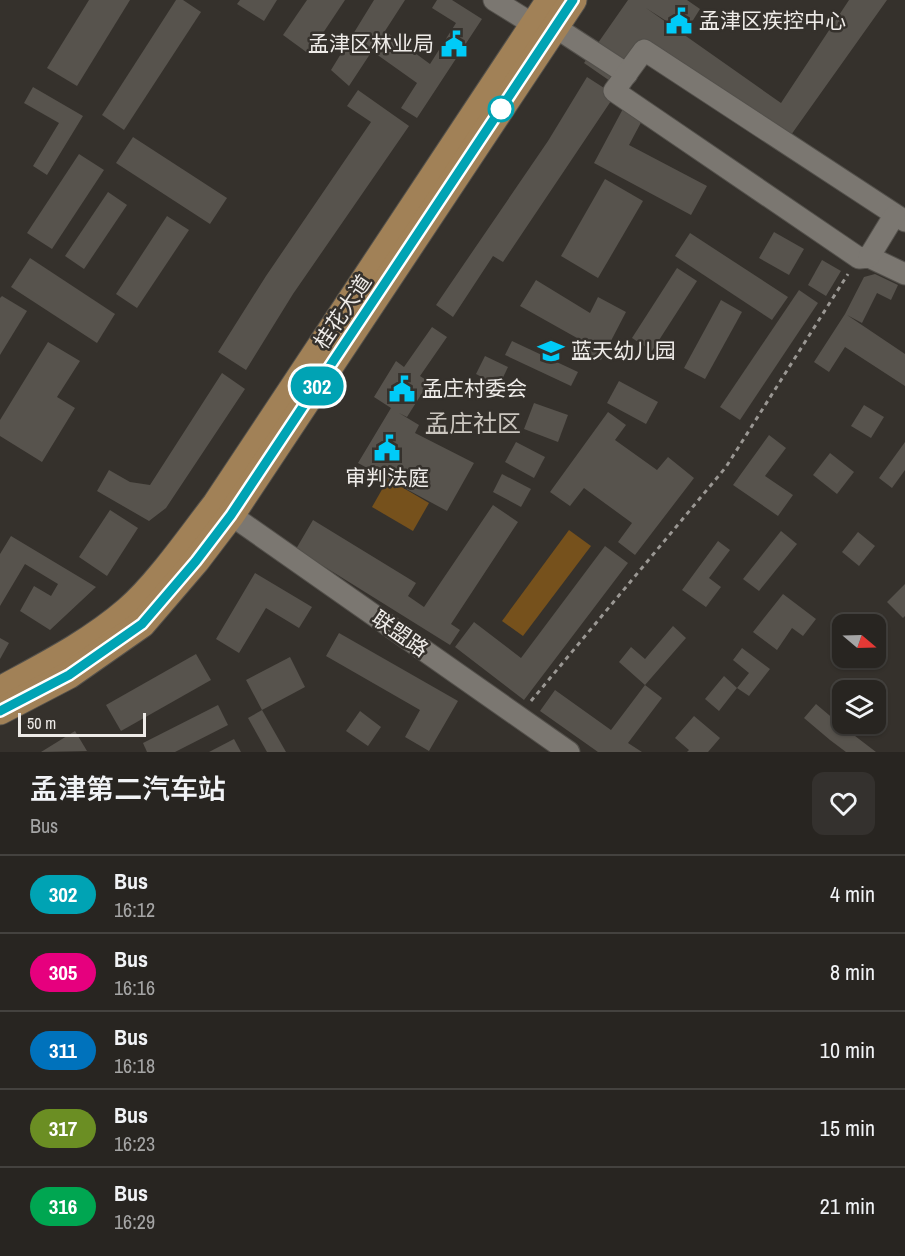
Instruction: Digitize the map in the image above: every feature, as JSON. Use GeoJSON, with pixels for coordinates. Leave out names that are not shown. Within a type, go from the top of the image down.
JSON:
{"type":"FeatureCollection","features":[{"type":"Feature","properties":{"kind":"main road","name":"桂花大道"},"geometry":{"type":"LineString","coordinates":[[0,711],[69,675],[142,624],[196,561],[231,515],[546,29],[550,0]]}},
{"type":"Feature","properties":{"kind":"main road","name":"桂花大道"},"geometry":{"type":"LineString","coordinates":[[0,690],[59,658],[129,609],[182,549],[216,504],[546,29],[573,0]]}},
{"type":"Feature","properties":{"kind":"street"},"geometry":{"type":"LineString","coordinates":[[494,0],[627,74]]}},
{"type":"Feature","properties":{"kind":"street"},"geometry":{"type":"LineString","coordinates":[[864,257],[900,219],[644,50],[614,91],[864,257],[905,274]]}},
{"type":"Feature","properties":{"kind":"street","name":"联盟路"},"geometry":{"type":"LineString","coordinates":[[231,515],[569,752]]}},
{"type":"Feature","properties":{"kind":"path"},"geometry":{"type":"LineString","coordinates":[[518,716],[726,467],[864,257]]}},
{"type":"Feature","properties":{"kind":"shaded area"},"geometry":{"type":"Polygon","coordinates":[[[388,479],[429,503],[413,531],[372,507],[388,479]]]}},
{"type":"Feature","properties":{"kind":"shaded area"},"geometry":{"type":"Polygon","coordinates":[[[569,530],[591,546],[523,636],[502,621],[569,530]]]}},
{"type":"Feature","properties":{"kind":"building"},"geometry":{"type":"Polygon","coordinates":[[[89,0],[130,0],[77,86],[47,68],[89,0]]]}},
{"type":"Feature","properties":{"kind":"building"},"geometry":{"type":"Polygon","coordinates":[[[176,0],[183,0],[201,12],[124,130],[102,115],[176,0]]]}},
{"type":"Feature","properties":{"kind":"building"},"geometry":{"type":"Polygon","coordinates":[[[240,0],[277,0],[264,21],[237,4],[240,0]]]}},
{"type":"Feature","properties":{"kind":"building"},"geometry":{"type":"Polygon","coordinates":[[[307,0],[345,0],[309,54],[283,35],[307,0]]]}},
{"type":"Feature","properties":{"kind":"building"},"geometry":{"type":"Polygon","coordinates":[[[374,0],[405,0],[385,31],[430,64],[456,23],[432,8],[437,0],[452,0],[482,19],[417,118],[401,108],[417,83],[372,51],[349,86],[331,70],[374,0]]]}},
{"type":"Feature","properties":{"kind":"building"},"geometry":{"type":"Polygon","coordinates":[[[628,0],[687,0],[700,9],[685,33],[646,8],[781,103],[849,0],[887,0],[786,142],[639,40],[610,81],[584,63],[628,0]]]}},
{"type":"Feature","properties":{"kind":"building"},"geometry":{"type":"Polygon","coordinates":[[[587,77],[615,95],[503,262],[493,256],[453,317],[436,305],[548,141],[587,77]]]}},
{"type":"Feature","properties":{"kind":"building"},"geometry":{"type":"Polygon","coordinates":[[[33,87],[83,116],[47,175],[33,166],[59,123],[24,103],[33,87]]]}},
{"type":"Feature","properties":{"kind":"building"},"geometry":{"type":"Polygon","coordinates":[[[358,90],[409,126],[293,294],[246,370],[218,352],[266,276],[371,122],[347,106],[358,90]]]}},
{"type":"Feature","properties":{"kind":"building"},"geometry":{"type":"Polygon","coordinates":[[[625,105],[645,115],[629,145],[707,186],[691,215],[594,163],[625,105]]]}},
{"type":"Feature","properties":{"kind":"building"},"geometry":{"type":"Polygon","coordinates":[[[133,137],[227,198],[210,224],[116,163],[133,137]]]}},
{"type":"Feature","properties":{"kind":"building"},"geometry":{"type":"Polygon","coordinates":[[[79,154],[104,170],[52,249],[27,233],[79,154]]]}},
{"type":"Feature","properties":{"kind":"building"},"geometry":{"type":"Polygon","coordinates":[[[605,179],[643,201],[598,278],[561,256],[605,179]]]}},
{"type":"Feature","properties":{"kind":"building"},"geometry":{"type":"Polygon","coordinates":[[[108,192],[127,205],[84,269],[65,256],[108,192]]]}},
{"type":"Feature","properties":{"kind":"building"},"geometry":{"type":"Polygon","coordinates":[[[167,216],[189,230],[137,308],[116,294],[167,216]]]}},
{"type":"Feature","properties":{"kind":"building"},"geometry":{"type":"Polygon","coordinates":[[[774,232],[804,249],[789,275],[759,258],[774,232]]]}},
{"type":"Feature","properties":{"kind":"building"},"geometry":{"type":"Polygon","coordinates":[[[690,233],[788,297],[772,320],[675,256],[690,233]]]}},
{"type":"Feature","properties":{"kind":"building"},"geometry":{"type":"Polygon","coordinates":[[[30,258],[115,314],[97,343],[11,287],[30,258]]]}},
{"type":"Feature","properties":{"kind":"building"},"geometry":{"type":"Polygon","coordinates":[[[822,260],[841,271],[826,296],[808,285],[822,260]]]}},
{"type":"Feature","properties":{"kind":"building"},"geometry":{"type":"Polygon","coordinates":[[[677,268],[697,281],[652,351],[632,338],[677,268]]]}},
{"type":"Feature","properties":{"kind":"building"},"geometry":{"type":"Polygon","coordinates":[[[875,274],[898,285],[891,300],[877,293],[862,323],[847,315],[905,354],[905,386],[845,347],[829,372],[814,362],[845,314],[864,277],[875,274]]]}},
{"type":"Feature","properties":{"kind":"building"},"geometry":{"type":"Polygon","coordinates":[[[536,280],[590,313],[598,297],[626,312],[601,360],[573,345],[577,338],[520,306],[536,280]]]}},
{"type":"Feature","properties":{"kind":"building"},"geometry":{"type":"Polygon","coordinates":[[[799,290],[818,303],[740,420],[720,407],[799,290]]]}},
{"type":"Feature","properties":{"kind":"building"},"geometry":{"type":"Polygon","coordinates":[[[2,296],[27,311],[0,355],[0,298],[2,296]]]}},
{"type":"Feature","properties":{"kind":"building"},"geometry":{"type":"Polygon","coordinates":[[[721,300],[742,312],[705,379],[684,368],[721,300]]]}},
{"type":"Feature","properties":{"kind":"building"},"geometry":{"type":"Polygon","coordinates":[[[432,327],[447,337],[420,376],[429,382],[407,417],[399,413],[419,425],[415,433],[474,463],[447,511],[358,463],[391,408],[374,397],[396,361],[404,367],[432,327]]]}},
{"type":"Feature","properties":{"kind":"building"},"geometry":{"type":"Polygon","coordinates":[[[512,341],[578,372],[571,386],[505,355],[512,341]]]}},
{"type":"Feature","properties":{"kind":"building"},"geometry":{"type":"Polygon","coordinates":[[[48,342],[80,361],[57,397],[75,408],[42,462],[0,436],[0,420],[48,342]]]}},
{"type":"Feature","properties":{"kind":"building"},"geometry":{"type":"Polygon","coordinates":[[[485,356],[508,367],[499,386],[476,374],[485,356]]]}},
{"type":"Feature","properties":{"kind":"building"},"geometry":{"type":"Polygon","coordinates":[[[222,373],[245,389],[166,508],[149,521],[97,491],[109,470],[130,482],[150,485],[222,373]]]}},
{"type":"Feature","properties":{"kind":"building"},"geometry":{"type":"Polygon","coordinates":[[[619,381],[658,402],[646,424],[607,403],[619,381]]]}},
{"type":"Feature","properties":{"kind":"building"},"geometry":{"type":"Polygon","coordinates":[[[534,403],[568,415],[558,442],[524,429],[534,403]]]}},
{"type":"Feature","properties":{"kind":"building"},"geometry":{"type":"Polygon","coordinates":[[[864,405],[884,417],[871,438],[851,426],[864,405]]]}},
{"type":"Feature","properties":{"kind":"building"},"geometry":{"type":"Polygon","coordinates":[[[608,412],[626,425],[615,440],[657,470],[668,457],[694,478],[635,555],[618,542],[632,523],[584,488],[570,506],[550,492],[608,412]]]}},
{"type":"Feature","properties":{"kind":"building"},"geometry":{"type":"Polygon","coordinates":[[[769,435],[786,448],[765,476],[793,495],[778,516],[733,485],[769,435]]]}},
{"type":"Feature","properties":{"kind":"building"},"geometry":{"type":"Polygon","coordinates":[[[516,442],[545,457],[534,478],[505,462],[516,442]]]}},
{"type":"Feature","properties":{"kind":"building"},"geometry":{"type":"Polygon","coordinates":[[[905,442],[905,470],[892,488],[879,478],[905,442]]]}},
{"type":"Feature","properties":{"kind":"building"},"geometry":{"type":"Polygon","coordinates":[[[830,453],[854,472],[837,494],[813,475],[830,453]]]}},
{"type":"Feature","properties":{"kind":"building"},"geometry":{"type":"Polygon","coordinates":[[[502,474],[531,489],[521,507],[493,492],[502,474]]]}},
{"type":"Feature","properties":{"kind":"building"},"geometry":{"type":"Polygon","coordinates":[[[493,505],[518,522],[451,624],[460,630],[450,645],[296,549],[313,520],[416,583],[408,596],[424,607],[493,505]]]}},
{"type":"Feature","properties":{"kind":"building"},"geometry":{"type":"Polygon","coordinates":[[[110,510],[138,528],[107,576],[79,557],[110,510]]]}},
{"type":"Feature","properties":{"kind":"building"},"geometry":{"type":"Polygon","coordinates":[[[781,531],[797,544],[759,591],[743,579],[781,531]]]}},
{"type":"Feature","properties":{"kind":"building"},"geometry":{"type":"Polygon","coordinates":[[[858,532],[875,546],[859,566],[842,552],[858,532]]]}},
{"type":"Feature","properties":{"kind":"building"},"geometry":{"type":"Polygon","coordinates":[[[11,536],[96,587],[50,630],[20,611],[34,586],[51,596],[58,584],[25,564],[0,606],[0,554],[11,536]]]}},
{"type":"Feature","properties":{"kind":"building"},"geometry":{"type":"Polygon","coordinates":[[[718,541],[730,550],[709,578],[721,587],[706,607],[682,590],[718,541]]]}},
{"type":"Feature","properties":{"kind":"building"},"geometry":{"type":"Polygon","coordinates":[[[605,546],[628,563],[524,700],[455,647],[474,622],[521,658],[605,546]]]}},
{"type":"Feature","properties":{"kind":"building"},"geometry":{"type":"Polygon","coordinates":[[[255,573],[312,607],[299,628],[266,608],[239,653],[216,639],[255,573]]]}},
{"type":"Feature","properties":{"kind":"building"},"geometry":{"type":"Polygon","coordinates":[[[905,584],[905,616],[903,618],[887,602],[905,584]]]}},
{"type":"Feature","properties":{"kind":"building"},"geometry":{"type":"Polygon","coordinates":[[[783,594],[816,619],[803,636],[792,628],[777,650],[753,632],[783,594]]]}},
{"type":"Feature","properties":{"kind":"building"},"geometry":{"type":"Polygon","coordinates":[[[673,626],[686,638],[645,685],[619,662],[631,647],[645,659],[673,626]]]}},
{"type":"Feature","properties":{"kind":"building"},"geometry":{"type":"Polygon","coordinates":[[[339,633],[458,701],[429,751],[405,737],[420,710],[326,656],[339,633]]]}},
{"type":"Feature","properties":{"kind":"building"},"geometry":{"type":"Polygon","coordinates":[[[0,638],[9,643],[0,659],[0,638]]]}},
{"type":"Feature","properties":{"kind":"building"},"geometry":{"type":"Polygon","coordinates":[[[742,648],[770,669],[749,696],[737,688],[749,673],[733,660],[742,648]]]}},
{"type":"Feature","properties":{"kind":"building"},"geometry":{"type":"Polygon","coordinates":[[[196,654],[211,680],[121,731],[106,705],[196,654]]]}},
{"type":"Feature","properties":{"kind":"building"},"geometry":{"type":"Polygon","coordinates":[[[290,657],[305,687],[262,710],[246,680],[290,657]]]}},
{"type":"Feature","properties":{"kind":"building"},"geometry":{"type":"Polygon","coordinates":[[[724,676],[737,688],[719,711],[705,699],[724,676]]]}},
{"type":"Feature","properties":{"kind":"building"},"geometry":{"type":"Polygon","coordinates":[[[645,685],[662,698],[628,743],[642,752],[598,752],[540,711],[555,690],[611,730],[645,685]]]}},
{"type":"Feature","properties":{"kind":"building"},"geometry":{"type":"Polygon","coordinates":[[[816,704],[832,718],[832,734],[852,734],[876,752],[846,752],[804,718],[816,704]]]}},
{"type":"Feature","properties":{"kind":"building"},"geometry":{"type":"Polygon","coordinates":[[[218,705],[228,725],[175,752],[147,752],[143,743],[218,705]]]}},
{"type":"Feature","properties":{"kind":"building"},"geometry":{"type":"Polygon","coordinates":[[[262,710],[286,752],[267,752],[248,718],[262,710]]]}},
{"type":"Feature","properties":{"kind":"building"},"geometry":{"type":"Polygon","coordinates":[[[360,711],[381,727],[368,746],[346,731],[360,711]]]}},
{"type":"Feature","properties":{"kind":"building"},"geometry":{"type":"Polygon","coordinates":[[[694,716],[720,738],[708,752],[687,752],[689,750],[675,738],[694,716]]]}},
{"type":"Feature","properties":{"kind":"building"},"geometry":{"type":"Polygon","coordinates":[[[75,731],[87,751],[41,752],[75,731]]]}},
{"type":"Feature","properties":{"kind":"building"},"geometry":{"type":"Polygon","coordinates":[[[234,739],[241,752],[209,752],[234,739]]]}},
{"type":"Feature","properties":{"kind":"bus line","name":"302"},"geometry":{"type":"LineString","coordinates":[[0,711],[69,675],[142,624],[196,561],[231,515],[573,0]]}},
{"type":"Feature","properties":{"kind":"place","name":"孟津区疾控中心"},"geometry":{"type":"Point","coordinates":[679,21]}},
{"type":"Feature","properties":{"kind":"place","name":"孟津区林业局"},"geometry":{"type":"Point","coordinates":[454,44]}},
{"type":"Feature","properties":{"kind":"place","name":"蓝天幼儿园"},"geometry":{"type":"Point","coordinates":[551,351]}},
{"type":"Feature","properties":{"kind":"place","name":"孟庄村委会"},"geometry":{"type":"Point","coordinates":[402,389]}},
{"type":"Feature","properties":{"kind":"place","name":"审判法庭"},"geometry":{"type":"Point","coordinates":[387,448]}},
{"type":"Feature","properties":{"kind":"district","name":"孟庄社区"},"geometry":{"type":"Point","coordinates":[473,424]}}]}
